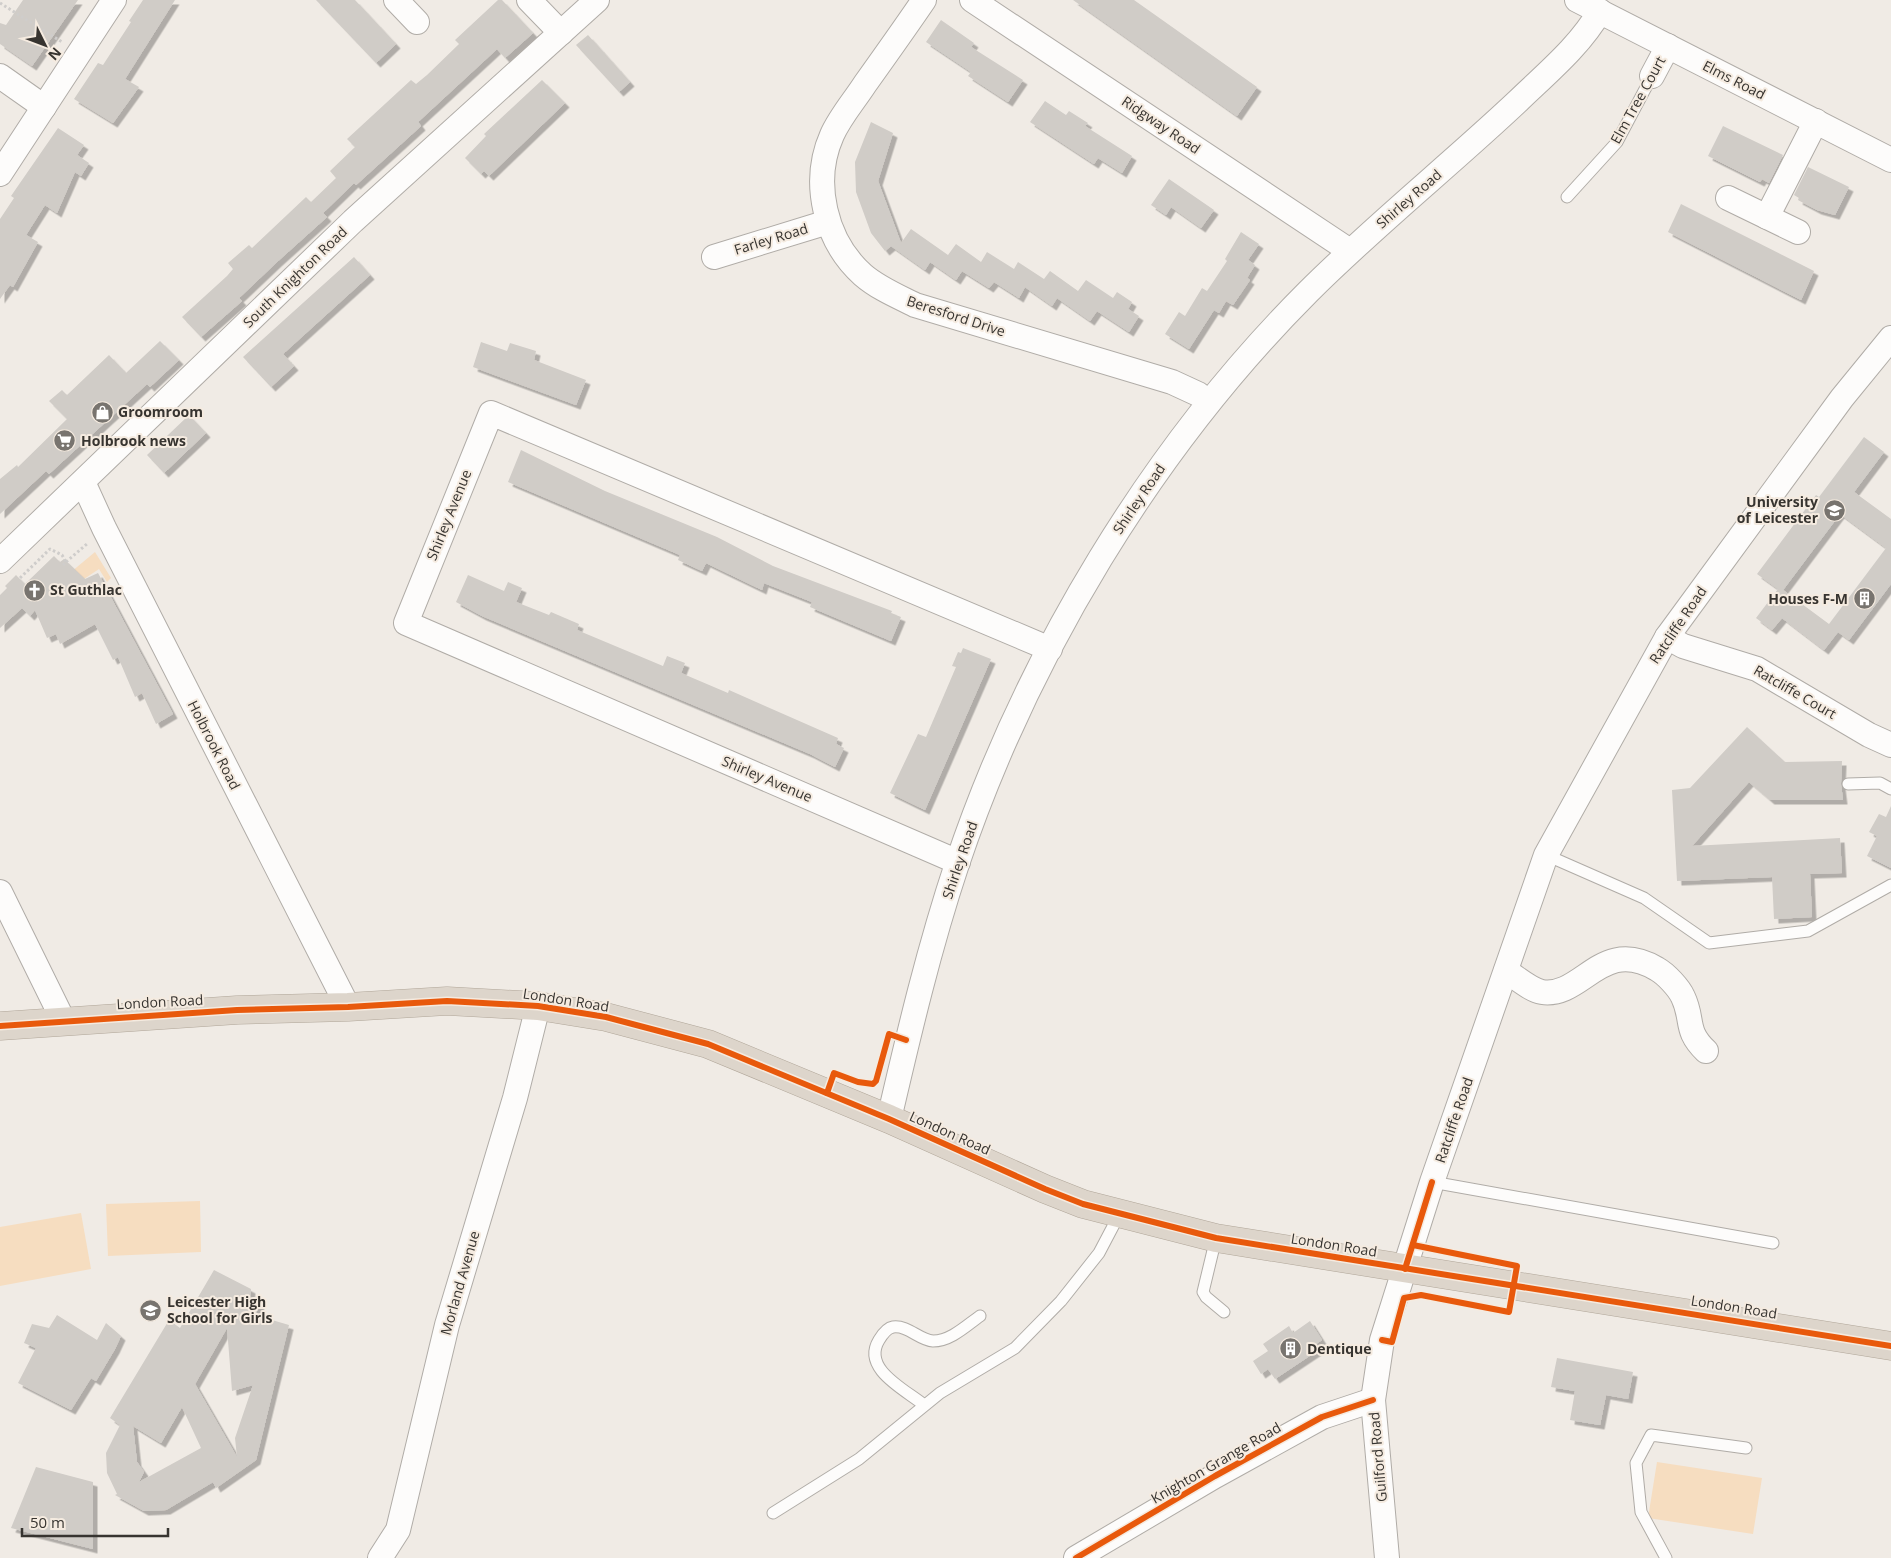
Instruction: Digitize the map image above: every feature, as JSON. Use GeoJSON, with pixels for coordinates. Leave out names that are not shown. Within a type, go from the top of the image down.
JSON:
{"type":"FeatureCollection","features":[{"type":"Feature","properties":{"kind":"highway","name":"London Road"},"geometry":{"type":"LineString","coordinates":[[0,1026],[63,1020],[237,1010],[348,1007],[447,1000],[538,1006],[606,1017],[708,1044],[889,1119],[1045,1189],[1119,1215],[1216,1238],[1891,1346]]}},
{"type":"Feature","properties":{"kind":"street"},"geometry":{"type":"LineString","coordinates":[[0,174],[114,0]]}},
{"type":"Feature","properties":{"kind":"street"},"geometry":{"type":"LineString","coordinates":[[529,0],[561,33]]}},
{"type":"Feature","properties":{"kind":"street","name":"South Knighton Road"},"geometry":{"type":"LineString","coordinates":[[0,561],[354,221],[597,0]]}},
{"type":"Feature","properties":{"kind":"street","name":"Beresford Drive"},"geometry":{"type":"LineString","coordinates":[[924,0],[832,136],[824,165],[823,192],[828,222],[844,254],[863,275],[886,291],[916,305],[1172,382],[1198,394],[1208,402]]}},
{"type":"Feature","properties":{"kind":"street","name":"Ridgway Road"},"geometry":{"type":"LineString","coordinates":[[972,0],[1350,251]]}},
{"type":"Feature","properties":{"kind":"street","name":"Elms Road"},"geometry":{"type":"LineString","coordinates":[[1577,0],[1891,160]]}},
{"type":"Feature","properties":{"kind":"street"},"geometry":{"type":"LineString","coordinates":[[401,2],[418,22]]}},
{"type":"Feature","properties":{"kind":"street","name":"Shirley Road"},"geometry":{"type":"LineString","coordinates":[[889,1119],[906,1040],[930,951],[958,862],[999,755],[1076,600],[1123,521],[1208,402],[1269,331],[1350,251],[1476,140],[1554,66],[1591,26],[1600,11]]}},
{"type":"Feature","properties":{"kind":"street","name":"Elm Tree Court"},"geometry":{"type":"LineString","coordinates":[[1652,76],[1668,46]]}},
{"type":"Feature","properties":{"kind":"street"},"geometry":{"type":"LineString","coordinates":[[0,76],[44,107]]}},
{"type":"Feature","properties":{"kind":"street"},"geometry":{"type":"LineString","coordinates":[[1767,217],[1816,121]]}},
{"type":"Feature","properties":{"kind":"street"},"geometry":{"type":"LineString","coordinates":[[1728,198],[1798,232]]}},
{"type":"Feature","properties":{"kind":"street","name":"Farley Road"},"geometry":{"type":"LineString","coordinates":[[714,257],[828,222]]}},
{"type":"Feature","properties":{"kind":"street","name":"Ratcliffe Road"},"geometry":{"type":"LineString","coordinates":[[1405,1269],[1432,1182],[1546,855],[1667,637],[1842,398],[1891,338]]}},
{"type":"Feature","properties":{"kind":"street","name":"Shirley Avenue"},"geometry":{"type":"LineString","coordinates":[[958,862],[406,622],[491,413],[1050,650]]}},
{"type":"Feature","properties":{"kind":"street","name":"Holbrook Road"},"geometry":{"type":"LineString","coordinates":[[83,482],[104,528],[348,1007]]}},
{"type":"Feature","properties":{"kind":"street","name":"Ratcliffe Court"},"geometry":{"type":"LineString","coordinates":[[1667,637],[1683,646],[1758,669],[1869,736],[1891,745]]}},
{"type":"Feature","properties":{"kind":"street"},"geometry":{"type":"LineString","coordinates":[[0,892],[63,1020]]}},
{"type":"Feature","properties":{"kind":"street"},"geometry":{"type":"LineString","coordinates":[[1506,971],[1540,992],[1553,992],[1569,986],[1599,966],[1613,960],[1631,960],[1658,969],[1683,996],[1690,1028],[1696,1042],[1706,1051]]}},
{"type":"Feature","properties":{"kind":"street","name":"Morland Avenue"},"geometry":{"type":"LineString","coordinates":[[380,1558],[398,1530],[447,1325],[514,1098],[538,1006]]}},
{"type":"Feature","properties":{"kind":"street","name":"Guilford Road"},"geometry":{"type":"LineString","coordinates":[[1387,1558],[1373,1400],[1382,1340],[1405,1269]]}},
{"type":"Feature","properties":{"kind":"street","name":"Knighton Grange Road"},"geometry":{"type":"LineString","coordinates":[[1076,1558],[1215,1476],[1322,1417],[1373,1400]]}},
{"type":"Feature","properties":{"kind":"lane","name":"Elm Tree Court"},"geometry":{"type":"LineString","coordinates":[[1567,197],[1617,142],[1652,76]]}},
{"type":"Feature","properties":{"kind":"lane"},"geometry":{"type":"LineString","coordinates":[[1848,784],[1880,783],[1891,789]]}},
{"type":"Feature","properties":{"kind":"lane"},"geometry":{"type":"LineString","coordinates":[[1546,855],[1644,898],[1709,944],[1808,931],[1891,885]]}},
{"type":"Feature","properties":{"kind":"lane"},"geometry":{"type":"LineString","coordinates":[[1432,1182],[1773,1243]]}},
{"type":"Feature","properties":{"kind":"lane"},"geometry":{"type":"LineString","coordinates":[[773,1513],[859,1459],[952,1384],[1016,1348],[1061,1301],[1099,1252],[1119,1215]]}},
{"type":"Feature","properties":{"kind":"lane"},"geometry":{"type":"LineString","coordinates":[[1216,1238],[1203,1292],[1206,1297],[1224,1312]]}},
{"type":"Feature","properties":{"kind":"lane"},"geometry":{"type":"LineString","coordinates":[[924,1405],[901,1388],[877,1364],[874,1353],[879,1340],[888,1330],[894,1327],[907,1329],[932,1341],[945,1339],[980,1316]]}},
{"type":"Feature","properties":{"kind":"lane"},"geometry":{"type":"LineString","coordinates":[[1666,1558],[1641,1512],[1636,1463],[1651,1435],[1746,1448]]}},
{"type":"Feature","properties":{"kind":"path"},"geometry":{"type":"LineString","coordinates":[[0,3],[80,53]]}},
{"type":"Feature","properties":{"kind":"path"},"geometry":{"type":"LineString","coordinates":[[61,567],[104,528]]}},
{"type":"Feature","properties":{"kind":"path"},"geometry":{"type":"LineString","coordinates":[[20,578],[50,549],[62,555],[66,562]]}},
{"type":"Feature","properties":{"kind":"shaded area"},"geometry":{"type":"Polygon","coordinates":[[[95,552],[111,578],[107,582],[99,569],[81,581],[71,572],[95,552]]]}},
{"type":"Feature","properties":{"kind":"shaded area"},"geometry":{"type":"Polygon","coordinates":[[[200,1201],[201,1252],[108,1256],[106,1204],[200,1201]]]}},
{"type":"Feature","properties":{"kind":"shaded area"},"geometry":{"type":"Polygon","coordinates":[[[81,1213],[91,1269],[0,1286],[0,1227],[81,1213]]]}},
{"type":"Feature","properties":{"kind":"shaded area"},"geometry":{"type":"Polygon","coordinates":[[[1657,1462],[1762,1478],[1753,1534],[1648,1518],[1657,1462]]]}},
{"type":"Feature","properties":{"kind":"building"},"geometry":{"type":"Polygon","coordinates":[[[23,0],[78,0],[32,66],[0,44],[0,23],[6,25],[23,0]]]}},
{"type":"Feature","properties":{"kind":"building"},"geometry":{"type":"Polygon","coordinates":[[[143,0],[175,0],[125,79],[139,87],[113,123],[74,99],[98,63],[103,65],[143,0]]]}},
{"type":"Feature","properties":{"kind":"building"},"geometry":{"type":"Polygon","coordinates":[[[316,0],[355,0],[396,44],[376,63],[316,0]]]}},
{"type":"Feature","properties":{"kind":"building"},"geometry":{"type":"Polygon","coordinates":[[[498,0],[502,0],[533,33],[505,58],[497,49],[418,122],[421,126],[356,185],[354,183],[323,213],[327,217],[239,298],[242,301],[201,337],[182,317],[233,269],[228,263],[249,245],[252,248],[306,197],[311,202],[336,178],[330,171],[355,147],[347,139],[411,80],[416,84],[427,75],[459,44],[455,40],[498,0]]]}},
{"type":"Feature","properties":{"kind":"building"},"geometry":{"type":"Polygon","coordinates":[[[1073,0],[1134,0],[1257,87],[1237,116],[1073,0]]]}},
{"type":"Feature","properties":{"kind":"building"},"geometry":{"type":"Polygon","coordinates":[[[941,20],[974,43],[971,47],[1023,80],[1008,102],[968,76],[971,72],[926,42],[941,20]]]}},
{"type":"Feature","properties":{"kind":"building"},"geometry":{"type":"Polygon","coordinates":[[[588,35],[630,82],[619,92],[576,45],[588,35]]]}},
{"type":"Feature","properties":{"kind":"building"},"geometry":{"type":"Polygon","coordinates":[[[542,80],[565,103],[489,176],[484,171],[481,174],[465,158],[486,136],[484,134],[542,80]]]}},
{"type":"Feature","properties":{"kind":"building"},"geometry":{"type":"Polygon","coordinates":[[[1045,101],[1066,115],[1069,111],[1088,123],[1085,126],[1132,156],[1122,173],[1098,158],[1094,164],[1030,122],[1045,101]]]}},
{"type":"Feature","properties":{"kind":"building"},"geometry":{"type":"Polygon","coordinates":[[[871,122],[893,133],[878,181],[901,243],[911,229],[948,255],[956,244],[981,262],[987,252],[1014,269],[1018,262],[1044,279],[1050,271],[1078,291],[1086,280],[1113,298],[1117,292],[1132,302],[1128,309],[1139,316],[1129,332],[1097,311],[1090,321],[1057,298],[1052,306],[1025,287],[1019,298],[994,282],[989,288],[962,271],[956,280],[930,262],[925,270],[891,246],[885,251],[871,233],[856,192],[855,162],[871,122]]]}},
{"type":"Feature","properties":{"kind":"building"},"geometry":{"type":"Polygon","coordinates":[[[1723,126],[1783,155],[1769,183],[1762,179],[1760,182],[1708,156],[1723,126]]]}},
{"type":"Feature","properties":{"kind":"building"},"geometry":{"type":"Polygon","coordinates":[[[58,128],[84,145],[77,155],[89,163],[81,176],[75,172],[57,213],[45,205],[26,235],[38,242],[13,287],[10,285],[0,299],[0,219],[14,198],[11,196],[58,128]]]}},
{"type":"Feature","properties":{"kind":"building"},"geometry":{"type":"Polygon","coordinates":[[[1808,167],[1849,187],[1835,215],[1817,210],[1798,200],[1799,198],[1794,195],[1808,167]]]}},
{"type":"Feature","properties":{"kind":"building"},"geometry":{"type":"Polygon","coordinates":[[[1169,179],[1214,210],[1201,228],[1171,207],[1166,215],[1151,205],[1169,179]]]}},
{"type":"Feature","properties":{"kind":"building"},"geometry":{"type":"Polygon","coordinates":[[[1681,204],[1814,271],[1801,300],[1668,232],[1681,204]]]}},
{"type":"Feature","properties":{"kind":"building"},"geometry":{"type":"Polygon","coordinates":[[[1241,232],[1259,244],[1248,260],[1255,265],[1247,278],[1250,280],[1233,305],[1226,301],[1219,313],[1214,310],[1189,349],[1165,334],[1179,312],[1185,316],[1202,288],[1207,291],[1227,261],[1225,259],[1241,232]]]}},
{"type":"Feature","properties":{"kind":"building"},"geometry":{"type":"Polygon","coordinates":[[[354,257],[370,275],[283,354],[294,366],[271,387],[243,357],[354,257]]]}},
{"type":"Feature","properties":{"kind":"building"},"geometry":{"type":"Polygon","coordinates":[[[160,341],[179,360],[150,387],[147,384],[49,474],[46,471],[0,514],[0,479],[17,465],[18,467],[67,419],[49,401],[62,390],[67,395],[109,355],[126,373],[160,341]]]}},
{"type":"Feature","properties":{"kind":"building"},"geometry":{"type":"Polygon","coordinates":[[[481,342],[507,351],[510,343],[536,351],[534,360],[586,380],[576,405],[473,367],[481,342]]]}},
{"type":"Feature","properties":{"kind":"building"},"geometry":{"type":"Polygon","coordinates":[[[189,415],[206,433],[164,473],[147,455],[189,415]]]}},
{"type":"Feature","properties":{"kind":"building"},"geometry":{"type":"Polygon","coordinates":[[[1864,437],[1884,452],[1854,492],[1891,519],[1891,584],[1849,640],[1838,632],[1824,650],[1782,618],[1772,630],[1756,618],[1778,589],[1757,574],[1816,495],[1819,497],[1864,437]],[[1840,514],[1783,590],[1829,624],[1886,548],[1840,514]]]}},
{"type":"Feature","properties":{"kind":"building"},"geometry":{"type":"Polygon","coordinates":[[[521,450],[605,491],[717,537],[773,566],[892,611],[891,613],[901,617],[891,641],[810,607],[812,602],[764,583],[762,590],[706,563],[702,571],[678,560],[680,555],[508,482],[521,450]]]}},
{"type":"Feature","properties":{"kind":"building"},"geometry":{"type":"Polygon","coordinates":[[[54,556],[60,562],[64,559],[85,579],[98,573],[173,714],[156,724],[142,693],[135,697],[118,657],[113,660],[95,624],[60,644],[56,634],[47,638],[35,610],[30,616],[22,608],[0,628],[0,595],[7,588],[5,586],[16,575],[25,584],[54,556]]]}},
{"type":"Feature","properties":{"kind":"building"},"geometry":{"type":"Polygon","coordinates":[[[468,575],[504,591],[508,582],[522,588],[516,602],[549,615],[551,612],[579,624],[577,630],[663,666],[667,656],[685,663],[681,673],[728,693],[729,690],[838,738],[836,744],[844,748],[835,767],[810,754],[482,616],[456,602],[468,575]]]}},
{"type":"Feature","properties":{"kind":"building"},"geometry":{"type":"Polygon","coordinates":[[[963,648],[991,659],[925,810],[890,793],[918,734],[926,737],[956,667],[952,666],[958,652],[961,653],[963,648]]]}},
{"type":"Feature","properties":{"kind":"building"},"geometry":{"type":"Polygon","coordinates":[[[1747,727],[1785,762],[1842,761],[1841,784],[1843,800],[1770,800],[1749,782],[1692,846],[1840,838],[1842,873],[1810,874],[1812,917],[1774,919],[1772,877],[1677,881],[1672,790],[1690,788],[1747,727]]]}},
{"type":"Feature","properties":{"kind":"building"},"geometry":{"type":"Polygon","coordinates":[[[1891,806],[1891,868],[1867,856],[1877,836],[1869,832],[1879,814],[1886,817],[1891,806]]]}},
{"type":"Feature","properties":{"kind":"building","name":"Leicester High School for Girls"},"geometry":{"type":"Polygon","coordinates":[[[214,1270],[251,1289],[250,1298],[260,1305],[255,1315],[289,1325],[256,1460],[216,1488],[213,1482],[166,1510],[144,1511],[115,1495],[117,1494],[107,1473],[106,1453],[120,1425],[110,1418],[169,1320],[180,1328],[214,1270]],[[227,1328],[195,1384],[237,1457],[235,1438],[253,1385],[232,1391],[227,1328]],[[182,1407],[161,1443],[133,1426],[137,1462],[144,1472],[139,1482],[201,1448],[182,1407]]]}},
{"type":"Feature","properties":{"kind":"building"},"geometry":{"type":"Polygon","coordinates":[[[57,1315],[97,1340],[106,1323],[121,1336],[96,1381],[91,1378],[71,1410],[18,1383],[36,1348],[24,1343],[32,1324],[49,1328],[57,1315]]]}},
{"type":"Feature","properties":{"kind":"building","name":"Dentique"},"geometry":{"type":"Polygon","coordinates":[[[1310,1321],[1322,1340],[1313,1346],[1317,1351],[1275,1379],[1268,1369],[1261,1374],[1253,1361],[1268,1351],[1263,1344],[1289,1326],[1293,1333],[1310,1321]]]}},
{"type":"Feature","properties":{"kind":"building"},"geometry":{"type":"Polygon","coordinates":[[[1557,1358],[1633,1372],[1628,1399],[1606,1395],[1600,1425],[1570,1420],[1575,1391],[1551,1387],[1557,1358]]]}},
{"type":"Feature","properties":{"kind":"building"},"geometry":{"type":"Polygon","coordinates":[[[36,1467],[93,1482],[93,1549],[11,1528],[36,1467]]]}},
{"type":"Feature","properties":{"kind":"cycle path"},"geometry":{"type":"LineString","coordinates":[[0,1026],[237,1010],[348,1007],[447,1001],[538,1006],[606,1017],[708,1044],[889,1119],[1045,1189],[1083,1204],[1216,1238],[1891,1346]]}},
{"type":"Feature","properties":{"kind":"cycle path"},"geometry":{"type":"LineString","coordinates":[[827,1093],[834,1073],[858,1082],[873,1084],[876,1081],[889,1034],[906,1040]]}},
{"type":"Feature","properties":{"kind":"cycle path"},"geometry":{"type":"LineString","coordinates":[[1405,1269],[1432,1182]]}},
{"type":"Feature","properties":{"kind":"cycle path"},"geometry":{"type":"LineString","coordinates":[[1382,1340],[1392,1342],[1404,1298],[1421,1295],[1509,1312],[1517,1266],[1413,1245]]}},
{"type":"Feature","properties":{"kind":"cycle path"},"geometry":{"type":"LineString","coordinates":[[1076,1558],[1215,1476],[1322,1417],[1373,1400]]}},
{"type":"Feature","properties":{"kind":"place","name":"Groomroom"},"geometry":{"type":"Point","coordinates":[102,412]}},
{"type":"Feature","properties":{"kind":"place","name":"Holbrook news"},"geometry":{"type":"Point","coordinates":[65,441]}},
{"type":"Feature","properties":{"kind":"place","name":"University of Leicester"},"geometry":{"type":"Point","coordinates":[1834,510]}},
{"type":"Feature","properties":{"kind":"place","name":"St Guthlac"},"geometry":{"type":"Point","coordinates":[34,590]}},
{"type":"Feature","properties":{"kind":"place","name":"Houses F-M"},"geometry":{"type":"Point","coordinates":[1864,599]}},
{"type":"Feature","properties":{"kind":"place","name":"Leicester High School for Girls"},"geometry":{"type":"Point","coordinates":[151,1310]}},
{"type":"Feature","properties":{"kind":"place","name":"Dentique"},"geometry":{"type":"Point","coordinates":[1291,1349]}}]}
